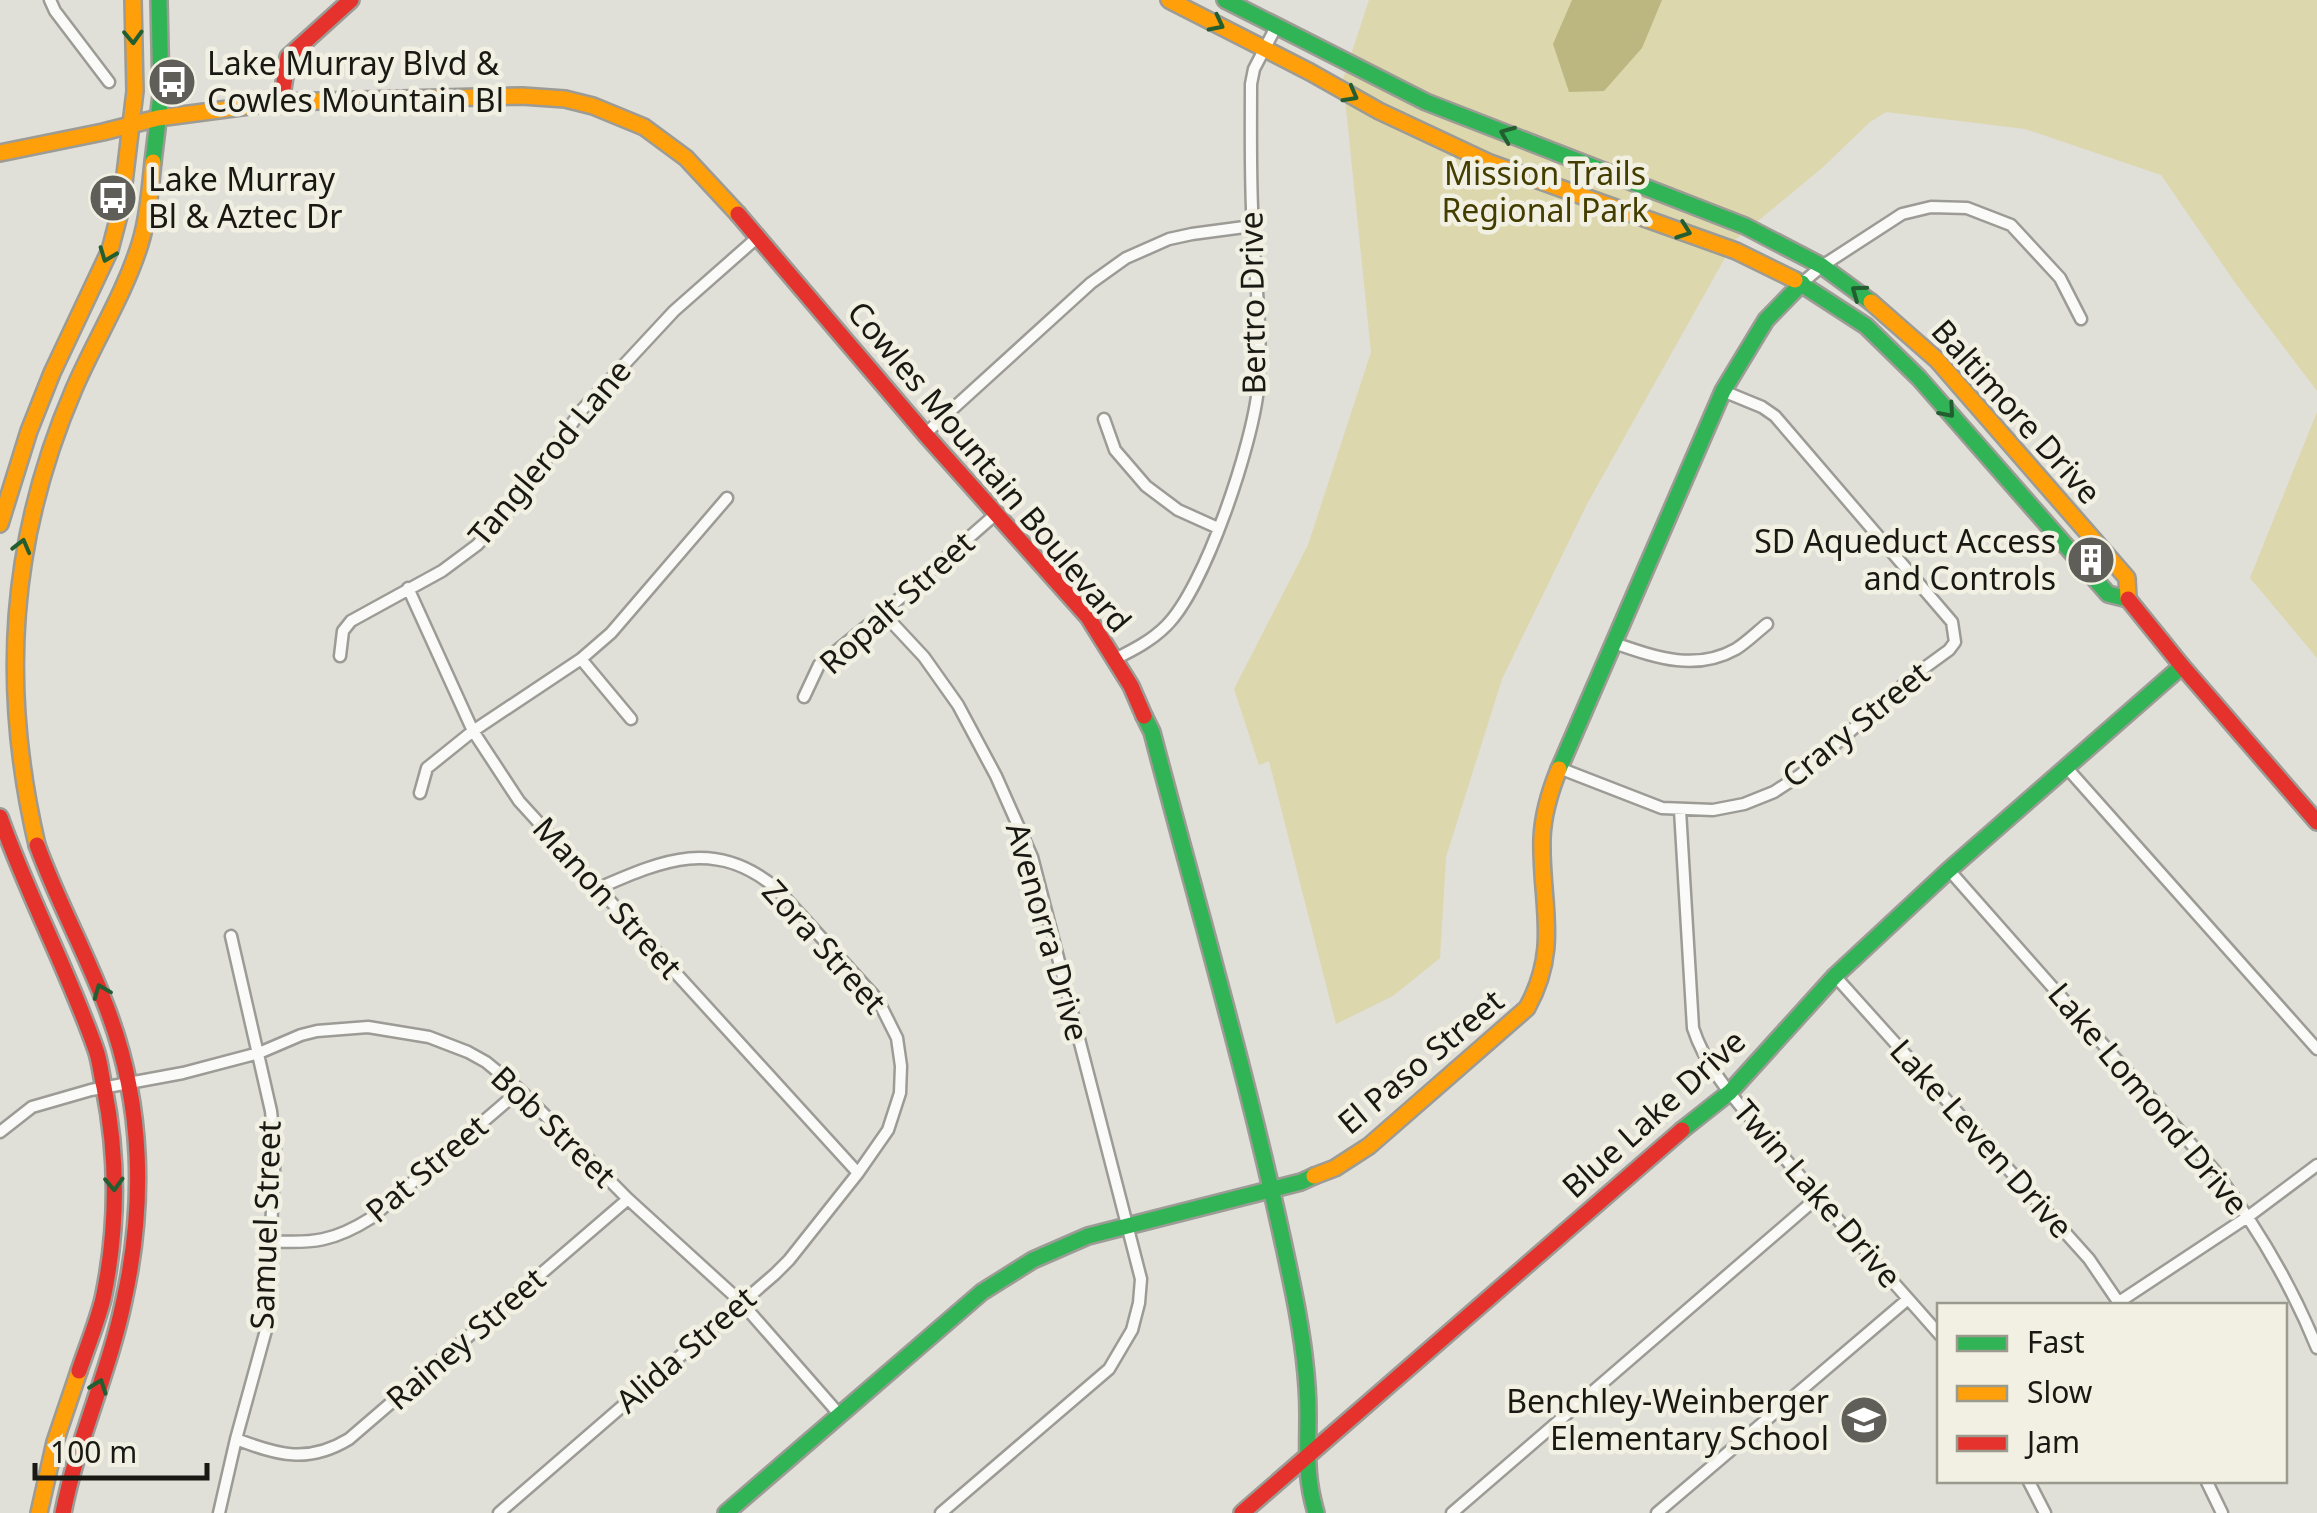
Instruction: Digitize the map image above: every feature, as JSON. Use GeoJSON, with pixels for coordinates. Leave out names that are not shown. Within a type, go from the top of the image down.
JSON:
{"type":"FeatureCollection","features":[{"type":"Feature","properties":{"kind":"street"},"geometry":{"type":"LineString","coordinates":[[50,0],[108,82]]}},
{"type":"Feature","properties":{"kind":"street"},"geometry":{"type":"LineString","coordinates":[[62,1513],[74,1458],[107,1364],[130,1276],[136,1229],[134,1112],[122,1047],[102,990],[43,862],[21,798],[10,734],[3,641],[18,562],[53,440],[135,259],[148,211],[144,122],[135,90],[133,0]]}},
{"type":"Feature","properties":{"kind":"street"},"geometry":{"type":"LineString","coordinates":[[0,524],[35,416],[110,250],[144,122],[161,92],[159,0]]}},
{"type":"Feature","properties":{"kind":"street"},"geometry":{"type":"LineString","coordinates":[[281,102],[288,57],[351,0]]}},
{"type":"Feature","properties":{"kind":"street","name":"Baltimore Drive"},"geometry":{"type":"LineString","coordinates":[[1169,0],[1396,120],[1490,163],[1722,245],[1802,283],[1866,326],[1919,378],[2108,594],[2128,599],[2128,578],[1937,360],[1882,310],[1822,266],[1745,226],[1426,102],[1226,0]]}},
{"type":"Feature","properties":{"kind":"street","name":"Bertro Drive"},"geometry":{"type":"LineString","coordinates":[[1115,659],[1145,644],[1180,608],[1197,580],[1244,452],[1258,392],[1260,347],[1252,226],[1250,84],[1277,25]]}},
{"type":"Feature","properties":{"kind":"street","name":"Cowles Mountain Boulevard"},"geometry":{"type":"LineString","coordinates":[[0,153],[144,122],[281,102],[522,96],[565,99],[593,106],[644,126],[686,158],[1088,617],[1132,686],[1152,732],[1273,1190],[1302,1336],[1308,1414],[1306,1458],[1316,1513]]}},
{"type":"Feature","properties":{"kind":"street"},"geometry":{"type":"LineString","coordinates":[[1802,283],[1902,214],[1932,206],[1966,208],[2011,225],[2060,278],[2081,319]]}},
{"type":"Feature","properties":{"kind":"street"},"geometry":{"type":"LineString","coordinates":[[925,434],[1091,283],[1126,258],[1168,239],[1252,226]]}},
{"type":"Feature","properties":{"kind":"street","name":"Tanglerod Lane"},"geometry":{"type":"LineString","coordinates":[[340,656],[344,630],[352,620],[478,545],[501,521],[581,410],[674,311],[758,236]]}},
{"type":"Feature","properties":{"kind":"street","name":"El Paso Street"},"geometry":{"type":"LineString","coordinates":[[726,1513],[998,1280],[1070,1243],[1273,1190],[1334,1168],[1369,1146],[1507,1028],[1533,1000],[1545,972],[1548,951],[1541,838],[1545,806],[1724,392],[1756,333],[1802,283]]}},
{"type":"Feature","properties":{"kind":"street","name":"Crary Street"},"geometry":{"type":"LineString","coordinates":[[1560,768],[1662,808],[1713,810],[1759,798],[1787,784],[1956,642],[1952,622],[1776,416],[1724,392]]}},
{"type":"Feature","properties":{"kind":"street"},"geometry":{"type":"LineString","coordinates":[[1104,419],[1115,450],[1146,486],[1178,510],[1218,528]]}},
{"type":"Feature","properties":{"kind":"street"},"geometry":{"type":"LineString","coordinates":[[420,794],[426,768],[581,660],[611,633],[727,498]]}},
{"type":"Feature","properties":{"kind":"street","name":"Ropalt Street"},"geometry":{"type":"LineString","coordinates":[[804,697],[819,665],[997,513]]}},
{"type":"Feature","properties":{"kind":"street","name":"Manon Street"},"geometry":{"type":"LineString","coordinates":[[408,588],[473,732],[519,801],[858,1173]]}},
{"type":"Feature","properties":{"kind":"street"},"geometry":{"type":"LineString","coordinates":[[2128,599],[2317,822]]}},
{"type":"Feature","properties":{"kind":"street","name":"Avenorra Drive"},"geometry":{"type":"LineString","coordinates":[[883,613],[924,658],[958,705],[996,776],[1032,857],[1141,1280],[1132,1330],[1109,1369],[941,1513]]}},
{"type":"Feature","properties":{"kind":"street"},"geometry":{"type":"LineString","coordinates":[[1614,643],[1660,659],[1708,660],[1736,649],[1767,624]]}},
{"type":"Feature","properties":{"kind":"street"},"geometry":{"type":"LineString","coordinates":[[581,660],[631,719]]}},
{"type":"Feature","properties":{"kind":"street","name":"Blue Lake Drive"},"geometry":{"type":"LineString","coordinates":[[1242,1513],[1644,1162],[1730,1092],[1836,976],[2182,666]]}},
{"type":"Feature","properties":{"kind":"street"},"geometry":{"type":"LineString","coordinates":[[2067,768],[2317,1049]]}},
{"type":"Feature","properties":{"kind":"street"},"geometry":{"type":"LineString","coordinates":[[0,777],[17,774]]}},
{"type":"Feature","properties":{"kind":"street","name":"Twin Lake Drive"},"geometry":{"type":"LineString","coordinates":[[1680,810],[1693,1028],[1700,1048],[1730,1092],[1937,1332]]}},
{"type":"Feature","properties":{"kind":"street"},"geometry":{"type":"LineString","coordinates":[[0,816],[96,1053],[108,1114],[115,1184],[113,1238],[102,1302],[56,1442],[39,1513]]}},
{"type":"Feature","properties":{"kind":"street","name":"Zora Street"},"geometry":{"type":"LineString","coordinates":[[599,888],[650,866],[678,859],[708,858],[738,865],[777,889],[878,1000],[892,1025],[900,1052],[900,1093],[888,1130],[858,1173]]}},
{"type":"Feature","properties":{"kind":"street","name":"Lake Lomond Drive"},"geometry":{"type":"LineString","coordinates":[[1950,870],[2214,1170],[2249,1216],[2303,1312],[2317,1348]]}},
{"type":"Feature","properties":{"kind":"street","name":"Samuel Street"},"geometry":{"type":"LineString","coordinates":[[219,1513],[266,1330],[275,1150],[271,1110],[231,936]]}},
{"type":"Feature","properties":{"kind":"street","name":"Lake Leven Drive"},"geometry":{"type":"LineString","coordinates":[[1836,976],[2089,1259],[2117,1303]]}},
{"type":"Feature","properties":{"kind":"street","name":"Bob Street"},"geometry":{"type":"LineString","coordinates":[[0,1132],[32,1107],[103,1088],[183,1074],[259,1053],[301,1034],[351,1027],[388,1028],[429,1036],[486,1062],[520,1090],[628,1199],[741,1302],[840,1414]]}},
{"type":"Feature","properties":{"kind":"street","name":"Pat Street"},"geometry":{"type":"LineString","coordinates":[[270,1242],[300,1244],[347,1234],[372,1218],[520,1090]]}},
{"type":"Feature","properties":{"kind":"street"},"geometry":{"type":"LineString","coordinates":[[2119,1303],[2317,1165]]}},
{"type":"Feature","properties":{"kind":"street","name":"Alida Street"},"geometry":{"type":"LineString","coordinates":[[499,1513],[789,1260],[858,1173]]}},
{"type":"Feature","properties":{"kind":"street"},"geometry":{"type":"LineString","coordinates":[[1452,1513],[1818,1197]]}},
{"type":"Feature","properties":{"kind":"street","name":"Rainey Street"},"geometry":{"type":"LineString","coordinates":[[236,1439],[275,1453],[298,1455],[321,1452],[349,1440],[628,1199]]}},
{"type":"Feature","properties":{"kind":"street"},"geometry":{"type":"LineString","coordinates":[[1657,1513],[1908,1299]]}},
{"type":"Feature","properties":{"kind":"street"},"geometry":{"type":"LineString","coordinates":[[2030,1483],[2046,1513]]}},
{"type":"Feature","properties":{"kind":"street"},"geometry":{"type":"LineString","coordinates":[[2207,1483],[2222,1513]]}},
{"type":"Feature","properties":{"kind":"green space","name":"Mission Trails Regional Park"},"geometry":{"type":"Polygon","coordinates":[[[1369,0],[2317,0],[2317,391],[2236,284],[2161,175],[2025,129],[1886,112],[1870,122],[1822,168],[1735,240],[1587,504],[1502,679],[1446,857],[1440,958],[1393,996],[1336,1024],[1269,761],[1259,765],[1234,689],[1308,545],[1371,352],[1343,79],[1369,0]]]}},
{"type":"Feature","properties":{"kind":"green space"},"geometry":{"type":"Polygon","coordinates":[[[2317,412],[2317,658],[2250,578],[2317,412]]]}},
{"type":"Feature","properties":{"kind":"shaded area"},"geometry":{"type":"Polygon","coordinates":[[[1572,0],[1662,0],[1642,48],[1604,91],[1569,92],[1553,44],[1572,0]]]}},
{"type":"Feature","properties":{"kind":"traffic: fast"},"geometry":{"type":"LineString","coordinates":[[153,162],[161,95],[159,0]]}},
{"type":"Feature","properties":{"kind":"traffic: fast"},"geometry":{"type":"LineString","coordinates":[[1225,0],[1426,102],[1745,226],[1822,266],[1871,302]]}},
{"type":"Feature","properties":{"kind":"traffic: fast"},"geometry":{"type":"LineString","coordinates":[[1795,280],[1866,326],[1919,378],[2108,594],[2128,599]]}},
{"type":"Feature","properties":{"kind":"traffic: fast"},"geometry":{"type":"LineString","coordinates":[[1559,769],[1723,391],[1766,320],[1802,283]]}},
{"type":"Feature","properties":{"kind":"traffic: fast"},"geometry":{"type":"LineString","coordinates":[[1682,1130],[1730,1092],[1835,976],[1949,870],[2182,666]]}},
{"type":"Feature","properties":{"kind":"traffic: fast"},"geometry":{"type":"LineString","coordinates":[[1144,716],[1152,732],[1227,1012],[1279,1223],[1304,1354],[1309,1475],[1316,1513]]}},
{"type":"Feature","properties":{"kind":"traffic: fast"},"geometry":{"type":"LineString","coordinates":[[726,1513],[982,1292],[1033,1260],[1088,1236],[1314,1176]]}},
{"type":"Feature","properties":{"kind":"traffic: slow"},"geometry":{"type":"LineString","coordinates":[[0,524],[29,431],[110,250],[121,208],[135,91],[133,0]]}},
{"type":"Feature","properties":{"kind":"traffic: slow"},"geometry":{"type":"LineString","coordinates":[[1169,0],[1379,111],[1490,163],[1736,251],[1795,280]]}},
{"type":"Feature","properties":{"kind":"traffic: slow"},"geometry":{"type":"LineString","coordinates":[[0,153],[158,118],[281,102],[522,96],[565,99],[644,127],[686,158],[738,214]]}},
{"type":"Feature","properties":{"kind":"traffic: slow"},"geometry":{"type":"LineString","coordinates":[[37,845],[25,786],[15,671],[24,558],[52,445],[140,244],[153,162]]}},
{"type":"Feature","properties":{"kind":"traffic: slow"},"geometry":{"type":"LineString","coordinates":[[1871,302],[1937,360],[2127,578],[2128,599]]}},
{"type":"Feature","properties":{"kind":"traffic: slow"},"geometry":{"type":"LineString","coordinates":[[1314,1176],[1335,1168],[1369,1146],[1527,1008],[1537,986],[1546,944],[1543,829],[1559,769]]}},
{"type":"Feature","properties":{"kind":"traffic: slow"},"geometry":{"type":"LineString","coordinates":[[39,1513],[55,1442],[79,1371]]}},
{"type":"Feature","properties":{"kind":"traffic: jam"},"geometry":{"type":"LineString","coordinates":[[281,102],[288,57],[351,0]]}},
{"type":"Feature","properties":{"kind":"traffic: jam"},"geometry":{"type":"LineString","coordinates":[[738,214],[925,434],[1088,617],[1131,686],[1144,716]]}},
{"type":"Feature","properties":{"kind":"traffic: jam"},"geometry":{"type":"LineString","coordinates":[[2128,599],[2317,822]]}},
{"type":"Feature","properties":{"kind":"traffic: jam"},"geometry":{"type":"LineString","coordinates":[[0,817],[96,1050],[109,1113],[114,1166],[111,1246],[103,1299],[79,1371]]}},
{"type":"Feature","properties":{"kind":"traffic: jam"},"geometry":{"type":"LineString","coordinates":[[37,845],[109,1014],[129,1084],[137,1156],[135,1228],[124,1300],[63,1513]]}},
{"type":"Feature","properties":{"kind":"traffic: jam"},"geometry":{"type":"LineString","coordinates":[[1242,1513],[1682,1130]]}},
{"type":"Feature","properties":{"kind":"place","name":"Lake Murray Blvd & Cowles Mountain Bl"},"geometry":{"type":"Point","coordinates":[172,82]}},
{"type":"Feature","properties":{"kind":"place","name":"Lake Murray Bl & Aztec Dr"},"geometry":{"type":"Point","coordinates":[113,198]}},
{"type":"Feature","properties":{"kind":"place","name":"SD Aqueduct Access and Controls"},"geometry":{"type":"Point","coordinates":[2091,560]}},
{"type":"Feature","properties":{"kind":"place","name":"Benchley-Weinberger Elementary School"},"geometry":{"type":"Point","coordinates":[1864,1420]}}]}
